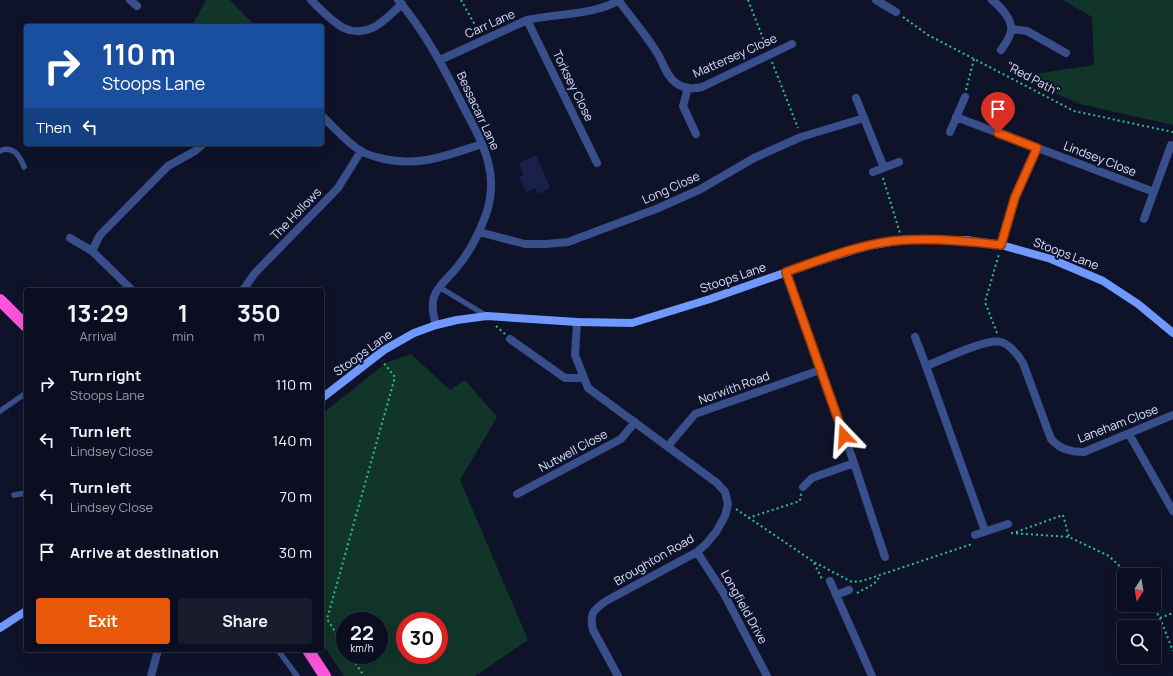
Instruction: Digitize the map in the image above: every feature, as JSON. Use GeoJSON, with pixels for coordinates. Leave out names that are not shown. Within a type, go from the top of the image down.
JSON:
{"type":"FeatureCollection","features":[{"type":"Feature","properties":{"kind":"highway"},"geometry":{"type":"LineString","coordinates":[[0,300],[24,324]]}},
{"type":"Feature","properties":{"kind":"highway"},"geometry":{"type":"LineString","coordinates":[[309,652],[325,676]]}},
{"type":"Feature","properties":{"kind":"street"},"geometry":{"type":"LineString","coordinates":[[130,0],[137,6]]}},
{"type":"Feature","properties":{"kind":"street"},"geometry":{"type":"LineString","coordinates":[[311,0],[336,24],[346,30],[357,32],[366,31],[377,26],[400,2]]}},
{"type":"Feature","properties":{"kind":"street","name":"Carr Lane"},"geometry":{"type":"LineString","coordinates":[[440,60],[527,20],[601,9],[620,0]]}},
{"type":"Feature","properties":{"kind":"street","name":"Mattersey Close"},"geometry":{"type":"LineString","coordinates":[[620,0],[659,56],[670,77],[675,82],[688,88],[695,89],[702,87],[792,44]]}},
{"type":"Feature","properties":{"kind":"street"},"geometry":{"type":"LineString","coordinates":[[876,0],[896,12]]}},
{"type":"Feature","properties":{"kind":"street"},"geometry":{"type":"LineString","coordinates":[[992,0],[999,5],[1008,18],[1012,29],[1010,36],[1001,50]]}},
{"type":"Feature","properties":{"kind":"street","name":"Bessacarr Lane"},"geometry":{"type":"LineString","coordinates":[[400,2],[423,32],[440,60],[482,144],[490,168],[491,184],[486,216],[479,232],[461,262],[439,287],[432,303],[432,313],[436,325]]}},
{"type":"Feature","properties":{"kind":"street","name":"Torksey Close"},"geometry":{"type":"LineString","coordinates":[[527,20],[597,163]]}},
{"type":"Feature","properties":{"kind":"street"},"geometry":{"type":"LineString","coordinates":[[1012,29],[1027,31],[1066,52]]}},
{"type":"Feature","properties":{"kind":"street","name":"Mattersey Close"},"geometry":{"type":"LineString","coordinates":[[688,88],[683,106],[696,134]]}},
{"type":"Feature","properties":{"kind":"street"},"geometry":{"type":"LineString","coordinates":[[950,132],[965,97]]}},
{"type":"Feature","properties":{"kind":"street"},"geometry":{"type":"LineString","coordinates":[[856,98],[864,118],[879,170],[899,162]]}},
{"type":"Feature","properties":{"kind":"street","name":"Lindsey Close"},"geometry":{"type":"LineString","coordinates":[[956,117],[1154,192]]}},
{"type":"Feature","properties":{"kind":"street"},"geometry":{"type":"LineString","coordinates":[[324,118],[361,152],[374,157],[397,162],[420,162],[436,159],[482,144]]}},
{"type":"Feature","properties":{"kind":"street","name":"Long Close"},"geometry":{"type":"LineString","coordinates":[[479,232],[525,244],[568,242],[656,209],[699,190],[754,158],[802,137],[864,118]]}},
{"type":"Feature","properties":{"kind":"street"},"geometry":{"type":"LineString","coordinates":[[1144,219],[1171,145]]}},
{"type":"Feature","properties":{"kind":"street"},"geometry":{"type":"LineString","coordinates":[[92,251],[100,235],[168,166],[195,151],[201,146]]}},
{"type":"Feature","properties":{"kind":"street"},"geometry":{"type":"LineString","coordinates":[[1001,245],[1015,197],[1037,148]]}},
{"type":"Feature","properties":{"kind":"street","name":"The Hollows"},"geometry":{"type":"LineString","coordinates":[[244,288],[255,273],[338,188],[361,152]]}},
{"type":"Feature","properties":{"kind":"street"},"geometry":{"type":"LineString","coordinates":[[70,238],[92,251],[130,288]]}},
{"type":"Feature","properties":{"kind":"street","name":"Stoops Lane"},"geometry":{"type":"LineString","coordinates":[[324,396],[396,342],[436,325],[457,320],[487,316],[577,322],[632,323],[873,245],[903,240],[966,240],[1001,245],[1051,259],[1103,281],[1138,304],[1173,333]]}},
{"type":"Feature","properties":{"kind":"street"},"geometry":{"type":"LineString","coordinates":[[786,272],[854,463],[885,557]]}},
{"type":"Feature","properties":{"kind":"street"},"geometry":{"type":"LineString","coordinates":[[577,322],[575,355],[588,388],[717,483],[725,492],[728,504]]}},
{"type":"Feature","properties":{"kind":"street"},"geometry":{"type":"LineString","coordinates":[[915,337],[985,531]]}},
{"type":"Feature","properties":{"kind":"street"},"geometry":{"type":"LineString","coordinates":[[510,339],[565,378],[584,378]]}},
{"type":"Feature","properties":{"kind":"street"},"geometry":{"type":"LineString","coordinates":[[926,366],[982,344],[1000,342]]}},
{"type":"Feature","properties":{"kind":"street","name":"Laneham Close"},"geometry":{"type":"LineString","coordinates":[[1000,342],[1016,353],[1023,363],[1051,439],[1065,450],[1084,452],[1173,415]]}},
{"type":"Feature","properties":{"kind":"street","name":"Norwith Road"},"geometry":{"type":"LineString","coordinates":[[668,446],[695,414],[820,370]]}},
{"type":"Feature","properties":{"kind":"street","name":"Nutwell Close"},"geometry":{"type":"LineString","coordinates":[[517,494],[621,439],[635,422]]}},
{"type":"Feature","properties":{"kind":"street"},"geometry":{"type":"LineString","coordinates":[[1129,434],[1173,511]]}},
{"type":"Feature","properties":{"kind":"street"},"geometry":{"type":"LineString","coordinates":[[803,487],[812,478],[854,463]]}},
{"type":"Feature","properties":{"kind":"street","name":"Broughton Road"},"geometry":{"type":"LineString","coordinates":[[618,676],[593,630],[591,622],[592,613],[598,606],[606,601],[697,552],[716,532],[725,516],[728,504]]}},
{"type":"Feature","properties":{"kind":"street"},"geometry":{"type":"LineString","coordinates":[[975,535],[1008,524]]}},
{"type":"Feature","properties":{"kind":"street","name":"Longfield Drive"},"geometry":{"type":"LineString","coordinates":[[697,552],[723,592],[767,676]]}},
{"type":"Feature","properties":{"kind":"street"},"geometry":{"type":"LineString","coordinates":[[830,581],[872,676]]}},
{"type":"Feature","properties":{"kind":"street"},"geometry":{"type":"LineString","coordinates":[[836,595],[850,590]]}},
{"type":"Feature","properties":{"kind":"street"},"geometry":{"type":"LineString","coordinates":[[0,628],[24,612]]}},
{"type":"Feature","properties":{"kind":"street"},"geometry":{"type":"LineString","coordinates":[[151,676],[157,652]]}},
{"type":"Feature","properties":{"kind":"lane"},"geometry":{"type":"LineString","coordinates":[[0,151],[6,149],[14,152],[20,157],[24,167]]}},
{"type":"Feature","properties":{"kind":"lane"},"geometry":{"type":"LineString","coordinates":[[439,287],[487,316]]}},
{"type":"Feature","properties":{"kind":"lane"},"geometry":{"type":"LineString","coordinates":[[0,411],[24,394]]}},
{"type":"Feature","properties":{"kind":"lane"},"geometry":{"type":"LineString","coordinates":[[14,495],[24,493]]}},
{"type":"Feature","properties":{"kind":"lane"},"geometry":{"type":"LineString","coordinates":[[279,652],[297,676]]}},
{"type":"Feature","properties":{"kind":"path"},"geometry":{"type":"LineString","coordinates":[[461,0],[483,40]]}},
{"type":"Feature","properties":{"kind":"path"},"geometry":{"type":"LineString","coordinates":[[748,0],[802,137]]}},
{"type":"Feature","properties":{"kind":"path","name":"\"Red Path\""},"geometry":{"type":"LineString","coordinates":[[896,12],[928,35],[1074,112],[1173,132]]}},
{"type":"Feature","properties":{"kind":"path"},"geometry":{"type":"LineString","coordinates":[[965,97],[974,59]]}},
{"type":"Feature","properties":{"kind":"path"},"geometry":{"type":"LineString","coordinates":[[879,170],[903,240]]}},
{"type":"Feature","properties":{"kind":"path"},"geometry":{"type":"LineString","coordinates":[[1000,342],[985,302],[1001,245]]}},
{"type":"Feature","properties":{"kind":"path"},"geometry":{"type":"LineString","coordinates":[[487,316],[510,339]]}},
{"type":"Feature","properties":{"kind":"path"},"geometry":{"type":"LineString","coordinates":[[336,633],[327,619],[395,377],[377,355]]}},
{"type":"Feature","properties":{"kind":"path"},"geometry":{"type":"LineString","coordinates":[[748,518],[800,502],[803,487]]}},
{"type":"Feature","properties":{"kind":"path"},"geometry":{"type":"LineString","coordinates":[[728,504],[814,562],[852,582],[862,581],[972,544]]}},
{"type":"Feature","properties":{"kind":"path"},"geometry":{"type":"LineString","coordinates":[[1007,534],[1062,515],[1069,537]]}},
{"type":"Feature","properties":{"kind":"path"},"geometry":{"type":"LineString","coordinates":[[1014,532],[1069,537],[1109,556],[1122,568]]}},
{"type":"Feature","properties":{"kind":"path"},"geometry":{"type":"LineString","coordinates":[[814,562],[823,581],[830,581]]}},
{"type":"Feature","properties":{"kind":"path"},"geometry":{"type":"LineString","coordinates":[[850,590],[857,593],[874,584],[880,575]]}},
{"type":"Feature","properties":{"kind":"path"},"geometry":{"type":"LineString","coordinates":[[1156,612],[1173,651]]}},
{"type":"Feature","properties":{"kind":"path"},"geometry":{"type":"LineString","coordinates":[[1160,618],[1173,613]]}},
{"type":"Feature","properties":{"kind":"path"},"geometry":{"type":"LineString","coordinates":[[356,664],[364,676]]}},
{"type":"Feature","properties":{"kind":"green space"},"geometry":{"type":"Polygon","coordinates":[[[206,0],[230,0],[253,24],[193,24],[206,0]]]}},
{"type":"Feature","properties":{"kind":"green space"},"geometry":{"type":"Polygon","coordinates":[[[1063,0],[1173,0],[1173,125],[1080,104],[1023,79],[1028,75],[1094,65],[1092,17],[1063,0]]]}},
{"type":"Feature","properties":{"kind":"green space"},"geometry":{"type":"Polygon","coordinates":[[[411,354],[450,390],[465,380],[497,417],[460,480],[528,640],[475,676],[344,676],[336,664],[324,646],[324,412],[386,363],[411,354]]]}},
{"type":"Feature","properties":{"kind":"building"},"geometry":{"type":"Polygon","coordinates":[[[536,155],[550,188],[538,194],[535,188],[526,192],[519,177],[524,175],[519,163],[536,155]]]}},
{"type":"Feature","properties":{"kind":"route"},"geometry":{"type":"LineString","coordinates":[[844,436],[786,272],[864,247],[903,240],[966,240],[1001,245],[1008,216],[1015,197],[1037,148],[998,133]]}}]}
